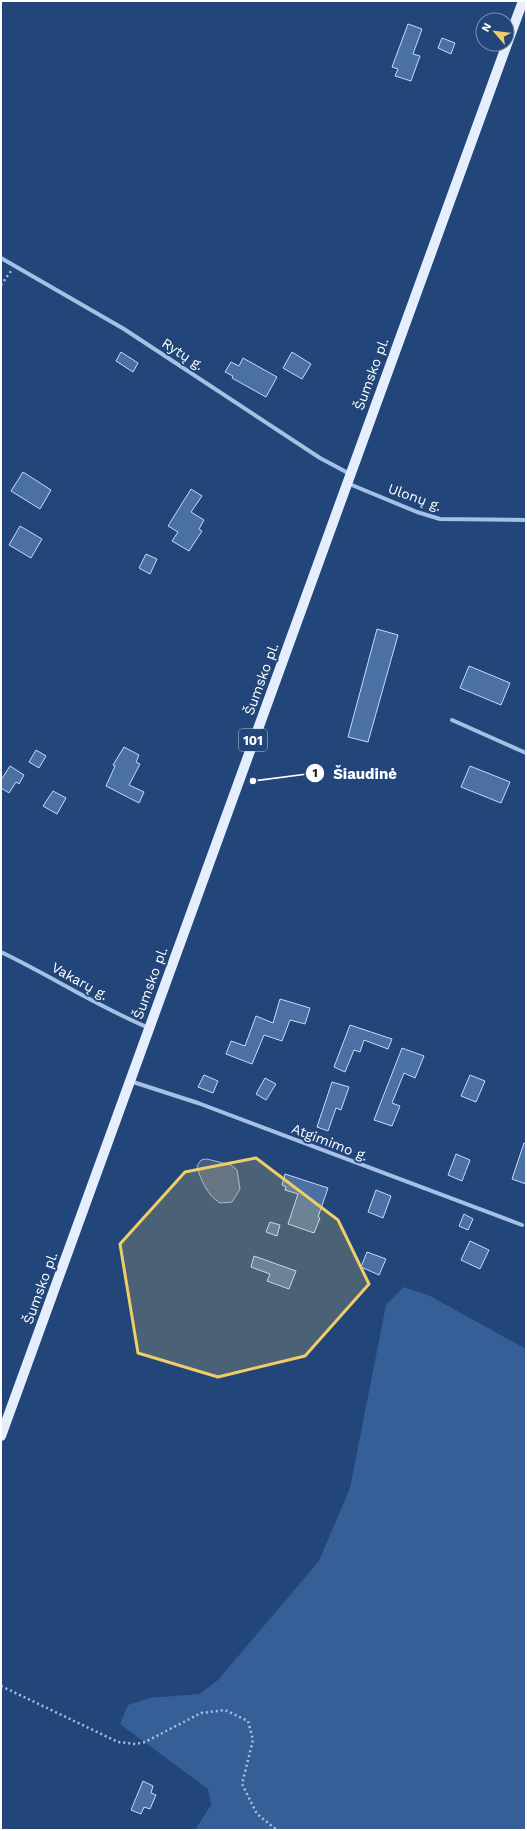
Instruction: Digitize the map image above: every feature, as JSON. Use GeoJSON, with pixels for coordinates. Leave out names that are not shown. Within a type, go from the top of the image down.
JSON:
{"type":"FeatureCollection","features":[{"type":"Feature","properties":{"kind":"main road","name":"Šumsko pl."},"geometry":{"type":"LineString","coordinates":[[515,22],[523,1]]}},
{"type":"Feature","properties":{"kind":"main road","name":"Šumsko pl."},"geometry":{"type":"LineString","coordinates":[[1,1436],[504,52]]}},
{"type":"Feature","properties":{"kind":"street","name":"Rytų g."},"geometry":{"type":"LineString","coordinates":[[1,258],[124,328],[348,478]]}},
{"type":"Feature","properties":{"kind":"street","name":"Ulonų g."},"geometry":{"type":"LineString","coordinates":[[348,478],[417,512],[440,519],[526,520]]}},
{"type":"Feature","properties":{"kind":"street"},"geometry":{"type":"LineString","coordinates":[[452,720],[526,753]]}},
{"type":"Feature","properties":{"kind":"street","name":"Vakarų g."},"geometry":{"type":"LineString","coordinates":[[1,952],[37,969],[88,1000],[149,1028]]}},
{"type":"Feature","properties":{"kind":"street","name":"Atgimimo g."},"geometry":{"type":"LineString","coordinates":[[130,1081],[198,1103],[522,1225]]}},
{"type":"Feature","properties":{"kind":"path"},"geometry":{"type":"LineString","coordinates":[[1,286],[15,266]]}},
{"type":"Feature","properties":{"kind":"path"},"geometry":{"type":"LineString","coordinates":[[1,1686],[118,1742],[136,1744],[145,1742],[201,1713],[224,1710],[248,1721],[253,1740],[242,1784],[257,1814],[277,1830]]}},
{"type":"Feature","properties":{"kind":"highlighted area"},"geometry":{"type":"Polygon","coordinates":[[[256,1158],[338,1220],[369,1284],[305,1356],[218,1377],[138,1353],[120,1244],[185,1172],[256,1158]]]}},
{"type":"Feature","properties":{"kind":"shaded area"},"geometry":{"type":"Polygon","coordinates":[[[207,1159],[231,1165],[237,1170],[240,1189],[232,1202],[220,1203],[205,1187],[197,1166],[201,1160],[207,1159]]]}},
{"type":"Feature","properties":{"kind":"shaded area"},"geometry":{"type":"Polygon","coordinates":[[[404,1287],[430,1296],[526,1349],[526,1830],[195,1830],[211,1805],[208,1789],[120,1724],[128,1705],[149,1698],[200,1694],[218,1680],[319,1561],[350,1488],[386,1305],[404,1287]]]}},
{"type":"Feature","properties":{"kind":"building"},"geometry":{"type":"Polygon","coordinates":[[[408,24],[422,29],[413,54],[420,56],[411,81],[395,76],[398,69],[392,67],[408,24]]]}},
{"type":"Feature","properties":{"kind":"building"},"geometry":{"type":"Polygon","coordinates":[[[442,38],[455,43],[451,54],[438,48],[442,38]]]}},
{"type":"Feature","properties":{"kind":"building"},"geometry":{"type":"Polygon","coordinates":[[[121,352],[138,363],[133,372],[116,361],[121,352]]]}},
{"type":"Feature","properties":{"kind":"building"},"geometry":{"type":"Polygon","coordinates":[[[292,352],[311,364],[302,379],[283,368],[292,352]]]}},
{"type":"Feature","properties":{"kind":"building"},"geometry":{"type":"Polygon","coordinates":[[[243,358],[277,377],[266,397],[232,378],[233,376],[225,372],[231,362],[239,366],[243,358]]]}},
{"type":"Feature","properties":{"kind":"building"},"geometry":{"type":"Polygon","coordinates":[[[23,472],[51,490],[40,509],[11,491],[23,472]]]}},
{"type":"Feature","properties":{"kind":"building"},"geometry":{"type":"Polygon","coordinates":[[[191,489],[202,496],[191,512],[204,520],[199,529],[202,531],[189,551],[172,541],[178,532],[168,526],[191,489]]]}},
{"type":"Feature","properties":{"kind":"building"},"geometry":{"type":"Polygon","coordinates":[[[20,526],[42,539],[31,558],[9,545],[20,526]]]}},
{"type":"Feature","properties":{"kind":"building"},"geometry":{"type":"Polygon","coordinates":[[[146,554],[157,559],[150,574],[139,568],[146,554]]]}},
{"type":"Feature","properties":{"kind":"building"},"geometry":{"type":"Polygon","coordinates":[[[377,629],[398,635],[368,742],[348,737],[377,629]]]}},
{"type":"Feature","properties":{"kind":"building"},"geometry":{"type":"Polygon","coordinates":[[[469,666],[510,683],[501,705],[460,688],[469,666]]]}},
{"type":"Feature","properties":{"kind":"building"},"geometry":{"type":"Polygon","coordinates":[[[124,747],[139,755],[136,762],[140,764],[129,785],[144,792],[139,803],[106,786],[115,766],[113,765],[124,747]]]}},
{"type":"Feature","properties":{"kind":"building"},"geometry":{"type":"Polygon","coordinates":[[[36,750],[46,756],[39,768],[29,762],[36,750]]]}},
{"type":"Feature","properties":{"kind":"building"},"geometry":{"type":"Polygon","coordinates":[[[10,766],[24,775],[19,784],[16,782],[9,793],[1,788],[1,780],[10,766]]]}},
{"type":"Feature","properties":{"kind":"building"},"geometry":{"type":"Polygon","coordinates":[[[470,766],[510,782],[501,803],[461,787],[470,766]]]}},
{"type":"Feature","properties":{"kind":"building"},"geometry":{"type":"Polygon","coordinates":[[[53,791],[66,798],[57,814],[43,806],[53,791]]]}},
{"type":"Feature","properties":{"kind":"building"},"geometry":{"type":"Polygon","coordinates":[[[280,999],[310,1008],[305,1024],[290,1020],[282,1041],[264,1035],[252,1064],[226,1054],[231,1041],[245,1046],[256,1016],[273,1023],[280,999]]]}},
{"type":"Feature","properties":{"kind":"building"},"geometry":{"type":"Polygon","coordinates":[[[350,1025],[392,1039],[388,1049],[364,1040],[360,1052],[354,1050],[345,1072],[334,1067],[350,1025]]]}},
{"type":"Feature","properties":{"kind":"building"},"geometry":{"type":"Polygon","coordinates":[[[402,1048],[424,1056],[415,1078],[404,1073],[392,1103],[400,1106],[392,1126],[374,1120],[402,1048]]]}},
{"type":"Feature","properties":{"kind":"building"},"geometry":{"type":"Polygon","coordinates":[[[204,1075],[218,1081],[213,1093],[198,1087],[204,1075]]]}},
{"type":"Feature","properties":{"kind":"building"},"geometry":{"type":"Polygon","coordinates":[[[470,1075],[485,1081],[476,1102],[461,1096],[470,1075]]]}},
{"type":"Feature","properties":{"kind":"building"},"geometry":{"type":"Polygon","coordinates":[[[265,1078],[276,1084],[266,1100],[256,1094],[265,1078]]]}},
{"type":"Feature","properties":{"kind":"building"},"geometry":{"type":"Polygon","coordinates":[[[332,1082],[349,1087],[341,1110],[336,1108],[328,1131],[317,1127],[332,1082]]]}},
{"type":"Feature","properties":{"kind":"building"},"geometry":{"type":"Polygon","coordinates":[[[524,1143],[526,1143],[526,1184],[512,1179],[524,1143]]]}},
{"type":"Feature","properties":{"kind":"building"},"geometry":{"type":"Polygon","coordinates":[[[456,1154],[470,1160],[462,1181],[448,1175],[456,1154]]]}},
{"type":"Feature","properties":{"kind":"building"},"geometry":{"type":"Polygon","coordinates":[[[285,1174],[328,1188],[318,1217],[320,1218],[314,1233],[288,1224],[298,1194],[285,1190],[286,1187],[282,1185],[285,1174]]]}},
{"type":"Feature","properties":{"kind":"building"},"geometry":{"type":"Polygon","coordinates":[[[376,1190],[391,1196],[383,1218],[368,1212],[376,1190]]]}},
{"type":"Feature","properties":{"kind":"building"},"geometry":{"type":"Polygon","coordinates":[[[464,1214],[473,1219],[468,1230],[459,1226],[464,1214]]]}},
{"type":"Feature","properties":{"kind":"building"},"geometry":{"type":"Polygon","coordinates":[[[270,1222],[280,1225],[277,1236],[266,1232],[270,1222]]]}},
{"type":"Feature","properties":{"kind":"building"},"geometry":{"type":"Polygon","coordinates":[[[470,1241],[489,1250],[480,1269],[461,1260],[470,1241]]]}},
{"type":"Feature","properties":{"kind":"building"},"geometry":{"type":"Polygon","coordinates":[[[367,1252],[386,1259],[379,1275],[361,1267],[367,1252]]]}},
{"type":"Feature","properties":{"kind":"building"},"geometry":{"type":"Polygon","coordinates":[[[254,1256],[296,1271],[289,1289],[267,1281],[270,1274],[251,1267],[254,1256]]]}},
{"type":"Feature","properties":{"kind":"building"},"geometry":{"type":"Polygon","coordinates":[[[143,1781],[153,1786],[151,1793],[156,1795],[150,1809],[144,1807],[141,1814],[131,1810],[143,1781]]]}},
{"type":"Feature","properties":{"kind":"place","name":"Šiaudinė"},"geometry":{"type":"Point","coordinates":[253,781]}}]}
